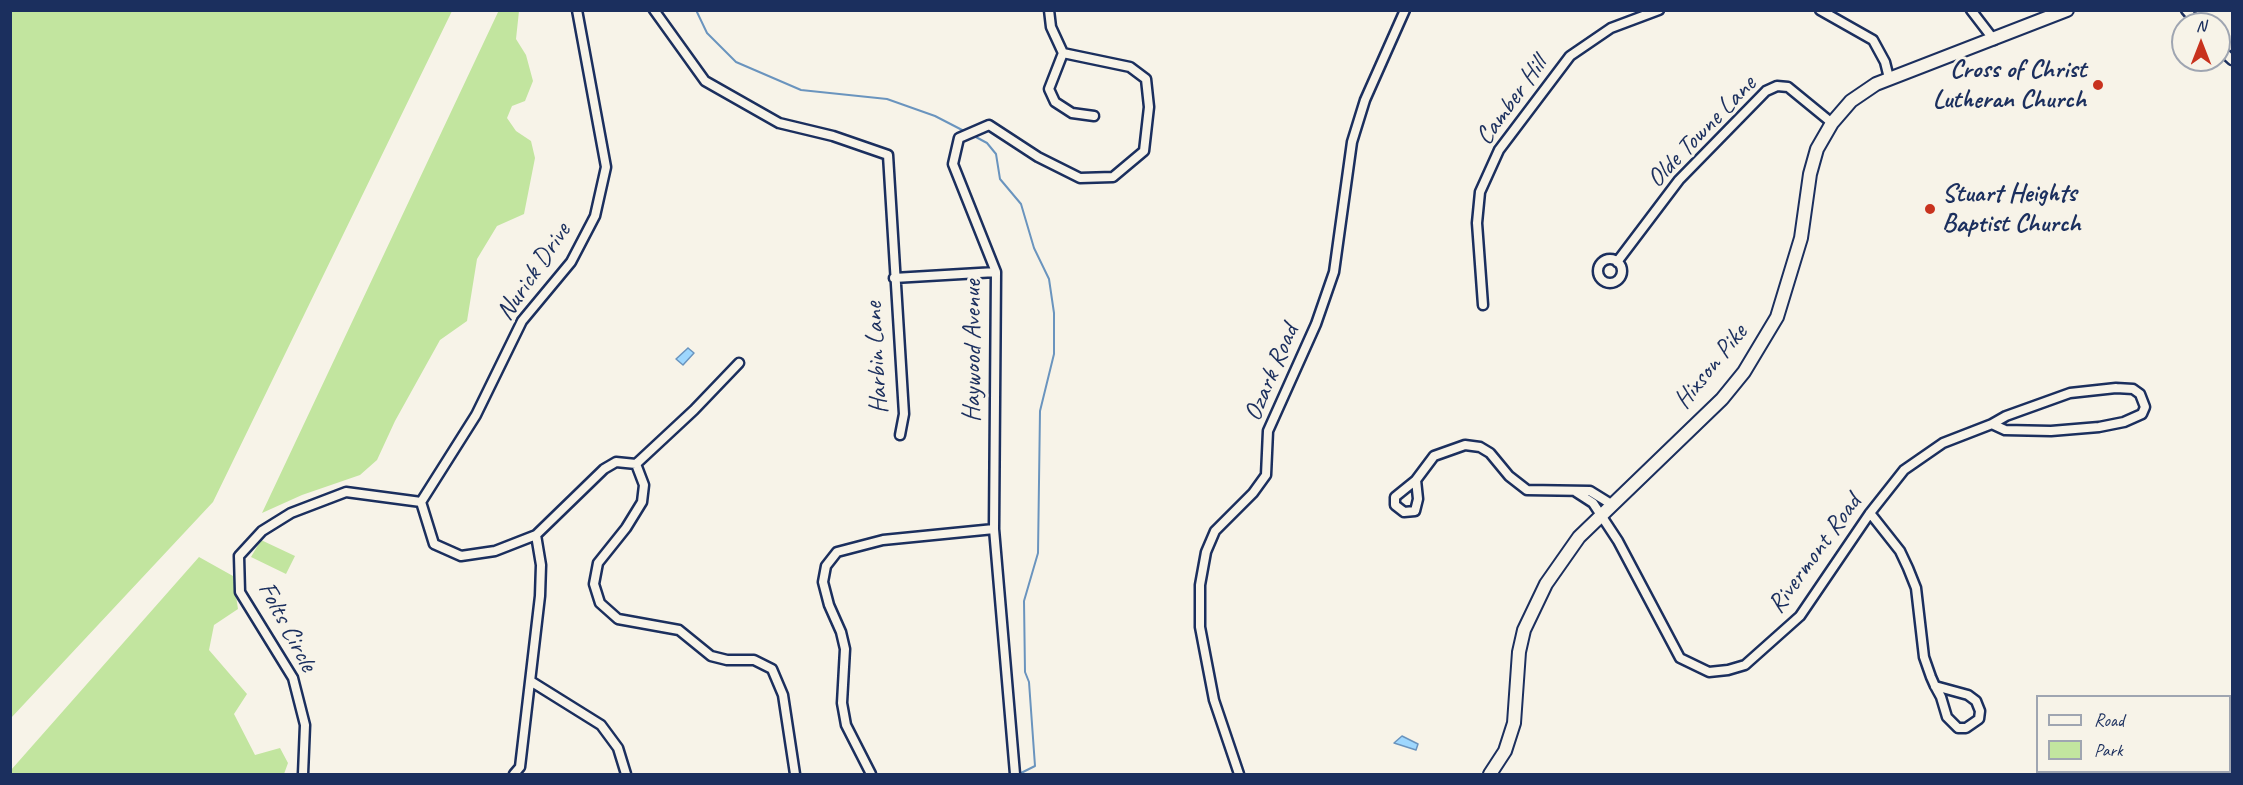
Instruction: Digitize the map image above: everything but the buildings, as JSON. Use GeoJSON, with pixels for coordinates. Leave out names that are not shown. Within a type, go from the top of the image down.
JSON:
{"type":"FeatureCollection","features":[{"type":"Feature","properties":{"kind":"main road","name":"Hixson Pike"},"geometry":{"type":"LineString","coordinates":[[1490,774],[1505,751],[1514,723],[1519,652],[1533,608],[1557,566],[1600,515],[1722,399],[1744,372],[1766,337],[1785,297],[1802,238],[1810,174],[1817,149],[1832,123],[1851,101],[1890,78],[1994,40],[2067,10]]}},
{"type":"Feature","properties":{"kind":"street","name":"Nurick Drive"},"geometry":{"type":"LineString","coordinates":[[421,502],[476,415],[522,321],[572,262],[595,216],[606,167],[577,10]]}},
{"type":"Feature","properties":{"kind":"street","name":"Harbin Lane"},"geometry":{"type":"LineString","coordinates":[[654,10],[705,81],[779,123],[833,136],[888,155],[904,414],[900,435]]}},
{"type":"Feature","properties":{"kind":"street"},"geometry":{"type":"LineString","coordinates":[[1049,10],[1051,27],[1063,53],[1049,88],[1055,102],[1072,114],[1094,116]]}},
{"type":"Feature","properties":{"kind":"street","name":"Ozark Road"},"geometry":{"type":"LineString","coordinates":[[1239,774],[1214,700],[1200,627],[1200,585],[1206,552],[1215,531],[1253,493],[1266,475],[1268,431],[1316,324],[1334,272],[1352,142],[1365,100],[1405,10]]}},
{"type":"Feature","properties":{"kind":"street","name":"Camber Hill"},"geometry":{"type":"LineString","coordinates":[[1483,304],[1478,212],[1480,192],[1499,150],[1570,56],[1611,28],[1659,10]]}},
{"type":"Feature","properties":{"kind":"street"},"geometry":{"type":"LineString","coordinates":[[1820,10],[1874,40],[1890,78]]}},
{"type":"Feature","properties":{"kind":"street"},"geometry":{"type":"LineString","coordinates":[[1971,10],[1994,40]]}},
{"type":"Feature","properties":{"kind":"street","name":"Haywood Avenue"},"geometry":{"type":"LineString","coordinates":[[1015,774],[994,529],[996,272],[953,164],[959,138],[989,125],[1038,156],[1080,178],[1113,177],[1144,151],[1149,107],[1146,79],[1130,67],[1063,53]]}},
{"type":"Feature","properties":{"kind":"street","name":"Olde Towne Lane"},"geometry":{"type":"LineString","coordinates":[[1617,262],[1679,180],[1766,91],[1777,86],[1788,87],[1832,123]]}},
{"type":"Feature","properties":{"kind":"street"},"geometry":{"type":"LineString","coordinates":[[894,278],[996,272]]}},
{"type":"Feature","properties":{"kind":"street"},"geometry":{"type":"LineString","coordinates":[[421,502],[434,544],[461,556],[495,551],[536,535],[604,469],[616,462],[636,464],[694,410],[739,363]]}},
{"type":"Feature","properties":{"kind":"street","name":"Rivermont Road"},"geometry":{"type":"LineString","coordinates":[[1576,492],[1590,500],[1618,541],[1680,658],[1709,672],[1745,665],[1780,636],[1819,591],[1870,513],[1904,470],[1943,443],[1992,424],[2006,416],[2070,393],[2116,388],[2133,389],[2140,394],[2145,407],[2142,414],[2124,422],[2099,427],[2051,431],[2005,429],[1992,424]]}},
{"type":"Feature","properties":{"kind":"street"},"geometry":{"type":"LineString","coordinates":[[1416,480],[1434,456],[1465,445],[1480,447],[1490,453],[1509,476],[1527,490],[1594,492],[1611,504]]}},
{"type":"Feature","properties":{"kind":"street"},"geometry":{"type":"LineString","coordinates":[[636,464],[644,485],[642,502],[626,528],[598,562],[594,584],[600,603],[618,619],[679,630],[711,656],[727,660],[754,660],[772,669],[783,695],[795,774]]}},
{"type":"Feature","properties":{"kind":"street","name":"Folts Circle"},"geometry":{"type":"LineString","coordinates":[[303,774],[305,725],[293,678],[240,592],[239,556],[262,531],[291,513],[346,492],[421,502]]}},
{"type":"Feature","properties":{"kind":"street"},"geometry":{"type":"LineString","coordinates":[[1870,513],[1900,551],[1908,568],[1917,596],[1924,657],[1935,686],[1952,724],[1958,728],[1966,728],[1979,719],[1980,711],[1976,701],[1968,695],[1935,686]]}},
{"type":"Feature","properties":{"kind":"street"},"geometry":{"type":"LineString","coordinates":[[871,774],[846,725],[842,703],[845,649],[823,582],[826,566],[837,552],[883,540],[994,529]]}},
{"type":"Feature","properties":{"kind":"street"},"geometry":{"type":"LineString","coordinates":[[514,774],[520,767],[532,682],[540,596],[541,566],[536,535]]}},
{"type":"Feature","properties":{"kind":"street"},"geometry":{"type":"LineString","coordinates":[[532,682],[601,725],[618,748],[626,774]]}},
{"type":"Feature","properties":{"kind":"green space"},"geometry":{"type":"Polygon","coordinates":[[[11,10],[452,11],[213,502],[11,718],[11,10]]]}},
{"type":"Feature","properties":{"kind":"green space"},"geometry":{"type":"Polygon","coordinates":[[[499,10],[519,11],[516,39],[526,55],[533,81],[525,101],[512,106],[507,118],[516,131],[531,141],[535,158],[524,214],[497,226],[477,259],[467,321],[440,340],[395,421],[377,460],[360,475],[302,495],[262,513],[499,10]]]}},
{"type":"Feature","properties":{"kind":"green space"},"geometry":{"type":"Polygon","coordinates":[[[261,540],[295,556],[286,574],[251,557],[261,540]]]}},
{"type":"Feature","properties":{"kind":"green space"},"geometry":{"type":"Polygon","coordinates":[[[199,557],[233,576],[238,609],[214,625],[209,650],[247,694],[234,714],[255,755],[280,748],[288,763],[284,774],[11,774],[11,770],[199,557]]]}},
{"type":"Feature","properties":{"kind":"water"},"geometry":{"type":"Polygon","coordinates":[[[688,348],[694,353],[683,365],[676,359],[688,348]]]}},
{"type":"Feature","properties":{"kind":"water"},"geometry":{"type":"Polygon","coordinates":[[[1402,736],[1418,744],[1416,750],[1394,743],[1402,736]]]}},
{"type":"Feature","properties":{"kind":"waterway"},"geometry":{"type":"LineString","coordinates":[[696,10],[707,33],[736,62],[801,90],[887,99],[935,116],[966,132]]}},
{"type":"Feature","properties":{"kind":"waterway"},"geometry":{"type":"LineString","coordinates":[[974,136],[987,143],[996,154],[1000,179],[1021,204],[1034,248],[1049,279],[1054,313],[1054,354],[1040,411],[1038,553],[1024,601],[1025,672],[1029,682],[1035,766],[1019,774]]}},
{"type":"Feature","properties":{"kind":"place","name":"Cross of Christ Lutheran Church"},"geometry":{"type":"Point","coordinates":[2098,85]}},
{"type":"Feature","properties":{"kind":"place","name":"Stuart Heights Baptist Church"},"geometry":{"type":"Point","coordinates":[1930,209]}}]}
